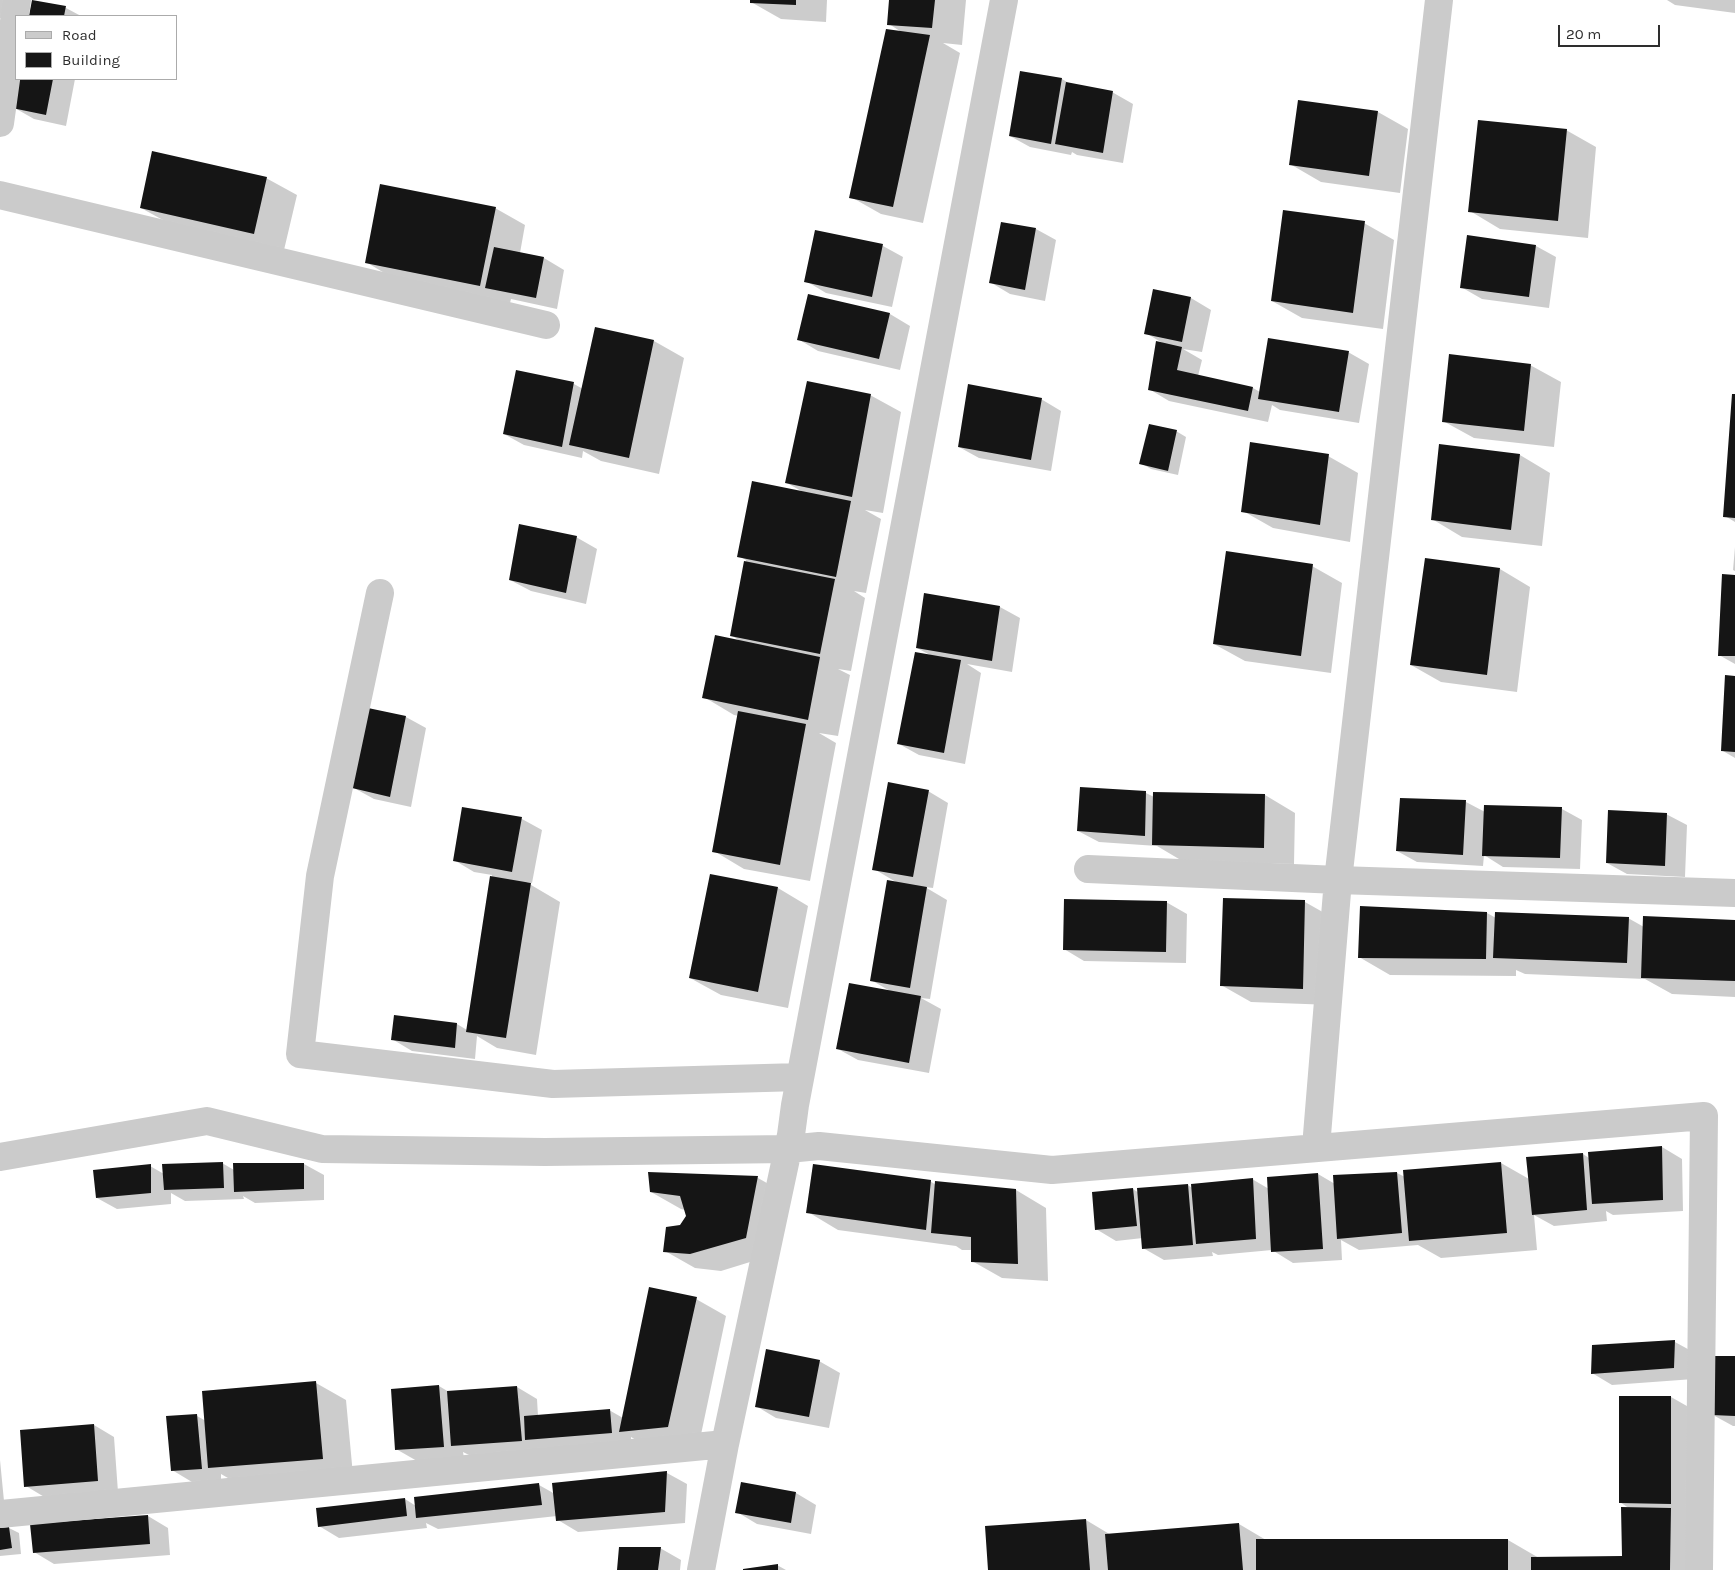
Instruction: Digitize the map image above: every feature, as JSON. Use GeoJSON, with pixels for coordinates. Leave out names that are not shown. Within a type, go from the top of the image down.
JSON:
{"type":"FeatureCollection","features":[{"type":"Feature","properties":{"kind":"street"},"geometry":{"type":"LineString","coordinates":[[0,123],[17,0]]}},
{"type":"Feature","properties":{"kind":"street"},"geometry":{"type":"LineString","coordinates":[[701,1570],[725,1444],[790,1142],[800,1077],[1004,0]]}},
{"type":"Feature","properties":{"kind":"street"},"geometry":{"type":"LineString","coordinates":[[1316,1148],[1338,880],[1438,0]]}},
{"type":"Feature","properties":{"kind":"street"},"geometry":{"type":"LineString","coordinates":[[0,195],[546,325]]}},
{"type":"Feature","properties":{"kind":"street"},"geometry":{"type":"LineString","coordinates":[[380,593],[320,876],[300,1054],[553,1084],[800,1077]]}},
{"type":"Feature","properties":{"kind":"street"},"geometry":{"type":"LineString","coordinates":[[1088,869],[1735,894]]}},
{"type":"Feature","properties":{"kind":"street"},"geometry":{"type":"LineString","coordinates":[[0,1158],[206,1122],[322,1149],[545,1152],[790,1142],[1052,1170],[1704,1116],[1699,1570]]}},
{"type":"Feature","properties":{"kind":"street"},"geometry":{"type":"LineString","coordinates":[[0,1514],[725,1444]]}},
{"type":"Feature","properties":{"kind":"building"},"geometry":{"type":"Polygon","coordinates":[[[32,0],[66,6],[64,15],[29,15],[32,0]]]}},
{"type":"Feature","properties":{"kind":"building"},"geometry":{"type":"Polygon","coordinates":[[[750,0],[796,0],[796,5],[750,3],[750,0]]]}},
{"type":"Feature","properties":{"kind":"building"},"geometry":{"type":"Polygon","coordinates":[[[889,0],[935,0],[932,28],[887,25],[889,0]]]}},
{"type":"Feature","properties":{"kind":"building"},"geometry":{"type":"Polygon","coordinates":[[[886,29],[930,35],[893,207],[849,198],[886,29]]]}},
{"type":"Feature","properties":{"kind":"building"},"geometry":{"type":"Polygon","coordinates":[[[1020,71],[1062,78],[1051,144],[1009,136],[1020,71]]]}},
{"type":"Feature","properties":{"kind":"building"},"geometry":{"type":"Polygon","coordinates":[[[17,80],[53,80],[46,115],[12,108],[17,80]]]}},
{"type":"Feature","properties":{"kind":"building"},"geometry":{"type":"Polygon","coordinates":[[[1066,82],[1113,91],[1103,153],[1055,144],[1066,82]]]}},
{"type":"Feature","properties":{"kind":"building"},"geometry":{"type":"Polygon","coordinates":[[[1298,100],[1378,111],[1369,176],[1289,165],[1298,100]]]}},
{"type":"Feature","properties":{"kind":"building"},"geometry":{"type":"Polygon","coordinates":[[[1478,120],[1567,129],[1558,221],[1468,212],[1478,120]]]}},
{"type":"Feature","properties":{"kind":"building"},"geometry":{"type":"Polygon","coordinates":[[[152,151],[267,177],[254,234],[140,208],[152,151]]]}},
{"type":"Feature","properties":{"kind":"building"},"geometry":{"type":"Polygon","coordinates":[[[380,184],[496,207],[480,286],[365,263],[380,184]]]}},
{"type":"Feature","properties":{"kind":"building"},"geometry":{"type":"Polygon","coordinates":[[[1283,210],[1365,221],[1353,313],[1271,301],[1283,210]]]}},
{"type":"Feature","properties":{"kind":"building"},"geometry":{"type":"Polygon","coordinates":[[[1001,222],[1036,228],[1025,290],[989,283],[1001,222]]]}},
{"type":"Feature","properties":{"kind":"building"},"geometry":{"type":"Polygon","coordinates":[[[815,230],[883,244],[872,297],[804,282],[815,230]]]}},
{"type":"Feature","properties":{"kind":"building"},"geometry":{"type":"Polygon","coordinates":[[[1467,235],[1536,245],[1529,297],[1460,288],[1467,235]]]}},
{"type":"Feature","properties":{"kind":"building"},"geometry":{"type":"Polygon","coordinates":[[[494,247],[544,257],[536,298],[485,288],[494,247]]]}},
{"type":"Feature","properties":{"kind":"building"},"geometry":{"type":"Polygon","coordinates":[[[1153,289],[1191,297],[1182,342],[1144,334],[1153,289]]]}},
{"type":"Feature","properties":{"kind":"building"},"geometry":{"type":"Polygon","coordinates":[[[808,294],[890,313],[879,359],[797,340],[808,294]]]}},
{"type":"Feature","properties":{"kind":"building"},"geometry":{"type":"Polygon","coordinates":[[[595,327],[654,340],[629,458],[569,445],[595,327]]]}},
{"type":"Feature","properties":{"kind":"building"},"geometry":{"type":"Polygon","coordinates":[[[1268,338],[1349,351],[1339,412],[1258,399],[1268,338]]]}},
{"type":"Feature","properties":{"kind":"building"},"geometry":{"type":"Polygon","coordinates":[[[1156,341],[1182,347],[1177,370],[1253,387],[1248,411],[1148,390],[1156,341]]]}},
{"type":"Feature","properties":{"kind":"building"},"geometry":{"type":"Polygon","coordinates":[[[1449,354],[1531,364],[1524,431],[1442,422],[1449,354]]]}},
{"type":"Feature","properties":{"kind":"building"},"geometry":{"type":"Polygon","coordinates":[[[516,370],[574,382],[562,447],[503,434],[516,370]]]}},
{"type":"Feature","properties":{"kind":"building"},"geometry":{"type":"Polygon","coordinates":[[[807,381],[871,394],[852,497],[785,483],[807,381]]]}},
{"type":"Feature","properties":{"kind":"building"},"geometry":{"type":"Polygon","coordinates":[[[968,384],[1042,398],[1031,460],[958,447],[968,384]]]}},
{"type":"Feature","properties":{"kind":"building"},"geometry":{"type":"Polygon","coordinates":[[[1732,394],[1735,394],[1735,518],[1723,517],[1732,394]]]}},
{"type":"Feature","properties":{"kind":"building"},"geometry":{"type":"Polygon","coordinates":[[[1149,424],[1177,430],[1168,471],[1139,464],[1149,424]]]}},
{"type":"Feature","properties":{"kind":"building"},"geometry":{"type":"Polygon","coordinates":[[[1250,442],[1329,454],[1320,525],[1241,512],[1250,442]]]}},
{"type":"Feature","properties":{"kind":"building"},"geometry":{"type":"Polygon","coordinates":[[[1439,444],[1520,454],[1511,530],[1431,520],[1439,444]]]}},
{"type":"Feature","properties":{"kind":"building"},"geometry":{"type":"Polygon","coordinates":[[[752,481],[851,501],[836,577],[737,557],[752,481]]]}},
{"type":"Feature","properties":{"kind":"building"},"geometry":{"type":"Polygon","coordinates":[[[519,524],[577,536],[566,593],[509,580],[519,524]]]}},
{"type":"Feature","properties":{"kind":"building"},"geometry":{"type":"Polygon","coordinates":[[[1226,551],[1313,564],[1301,656],[1213,644],[1226,551]]]}},
{"type":"Feature","properties":{"kind":"building"},"geometry":{"type":"Polygon","coordinates":[[[1425,558],[1500,568],[1487,675],[1410,665],[1425,558]]]}},
{"type":"Feature","properties":{"kind":"building"},"geometry":{"type":"Polygon","coordinates":[[[744,561],[835,579],[820,654],[730,636],[744,561]]]}},
{"type":"Feature","properties":{"kind":"building"},"geometry":{"type":"Polygon","coordinates":[[[1722,574],[1735,575],[1735,656],[1718,656],[1722,574]]]}},
{"type":"Feature","properties":{"kind":"building"},"geometry":{"type":"Polygon","coordinates":[[[924,593],[1000,606],[992,661],[916,648],[924,593]]]}},
{"type":"Feature","properties":{"kind":"building"},"geometry":{"type":"Polygon","coordinates":[[[715,635],[820,657],[808,720],[702,698],[715,635]]]}},
{"type":"Feature","properties":{"kind":"building"},"geometry":{"type":"Polygon","coordinates":[[[915,652],[961,660],[944,753],[897,744],[915,652]]]}},
{"type":"Feature","properties":{"kind":"building"},"geometry":{"type":"Polygon","coordinates":[[[1725,675],[1735,676],[1735,752],[1721,751],[1725,675]]]}},
{"type":"Feature","properties":{"kind":"building"},"geometry":{"type":"Polygon","coordinates":[[[368,708],[406,716],[390,797],[352,788],[368,708]]]}},
{"type":"Feature","properties":{"kind":"building"},"geometry":{"type":"Polygon","coordinates":[[[738,711],[806,724],[780,865],[712,852],[738,711]]]}},
{"type":"Feature","properties":{"kind":"building"},"geometry":{"type":"Polygon","coordinates":[[[888,782],[929,790],[913,877],[872,870],[888,782]]]}},
{"type":"Feature","properties":{"kind":"building"},"geometry":{"type":"Polygon","coordinates":[[[1080,787],[1146,791],[1145,836],[1077,831],[1080,787]]]}},
{"type":"Feature","properties":{"kind":"building"},"geometry":{"type":"Polygon","coordinates":[[[1153,792],[1265,794],[1264,848],[1152,845],[1153,792]]]}},
{"type":"Feature","properties":{"kind":"building"},"geometry":{"type":"Polygon","coordinates":[[[1400,798],[1466,800],[1463,855],[1396,851],[1400,798]]]}},
{"type":"Feature","properties":{"kind":"building"},"geometry":{"type":"Polygon","coordinates":[[[1484,805],[1562,807],[1560,858],[1482,856],[1484,805]]]}},
{"type":"Feature","properties":{"kind":"building"},"geometry":{"type":"Polygon","coordinates":[[[462,807],[522,817],[512,872],[453,861],[462,807]]]}},
{"type":"Feature","properties":{"kind":"building"},"geometry":{"type":"Polygon","coordinates":[[[1608,810],[1667,813],[1665,866],[1606,863],[1608,810]]]}},
{"type":"Feature","properties":{"kind":"building"},"geometry":{"type":"Polygon","coordinates":[[[710,874],[778,887],[758,992],[689,978],[710,874]]]}},
{"type":"Feature","properties":{"kind":"building"},"geometry":{"type":"Polygon","coordinates":[[[490,876],[531,883],[506,1038],[466,1032],[490,876]]]}},
{"type":"Feature","properties":{"kind":"building"},"geometry":{"type":"Polygon","coordinates":[[[887,880],[927,887],[910,988],[870,981],[887,880]]]}},
{"type":"Feature","properties":{"kind":"building"},"geometry":{"type":"Polygon","coordinates":[[[1223,898],[1305,900],[1303,989],[1220,986],[1223,898]]]}},
{"type":"Feature","properties":{"kind":"building"},"geometry":{"type":"Polygon","coordinates":[[[1064,899],[1167,901],[1166,952],[1063,950],[1064,899]]]}},
{"type":"Feature","properties":{"kind":"building"},"geometry":{"type":"Polygon","coordinates":[[[1360,906],[1487,912],[1486,959],[1358,958],[1360,906]]]}},
{"type":"Feature","properties":{"kind":"building"},"geometry":{"type":"Polygon","coordinates":[[[1495,912],[1629,917],[1627,963],[1493,958],[1495,912]]]}},
{"type":"Feature","properties":{"kind":"building"},"geometry":{"type":"Polygon","coordinates":[[[1643,916],[1735,920],[1735,981],[1641,978],[1643,916]]]}},
{"type":"Feature","properties":{"kind":"building"},"geometry":{"type":"Polygon","coordinates":[[[849,983],[921,996],[909,1063],[836,1049],[849,983]]]}},
{"type":"Feature","properties":{"kind":"building"},"geometry":{"type":"Polygon","coordinates":[[[394,1015],[457,1023],[455,1048],[391,1040],[394,1015]]]}},
{"type":"Feature","properties":{"kind":"building"},"geometry":{"type":"Polygon","coordinates":[[[1662,1146],[1663,1200],[1592,1204],[1588,1152],[1662,1146]]]}},
{"type":"Feature","properties":{"kind":"building"},"geometry":{"type":"Polygon","coordinates":[[[1583,1153],[1587,1210],[1532,1215],[1526,1157],[1583,1153]]]}},
{"type":"Feature","properties":{"kind":"building"},"geometry":{"type":"Polygon","coordinates":[[[223,1162],[224,1188],[164,1190],[162,1164],[223,1162]]]}},
{"type":"Feature","properties":{"kind":"building"},"geometry":{"type":"Polygon","coordinates":[[[1501,1162],[1507,1233],[1409,1241],[1403,1170],[1501,1162]]]}},
{"type":"Feature","properties":{"kind":"building"},"geometry":{"type":"Polygon","coordinates":[[[233,1163],[304,1163],[304,1189],[234,1192],[233,1163]]]}},
{"type":"Feature","properties":{"kind":"building"},"geometry":{"type":"Polygon","coordinates":[[[151,1164],[151,1193],[96,1198],[93,1170],[151,1164]]]}},
{"type":"Feature","properties":{"kind":"building"},"geometry":{"type":"Polygon","coordinates":[[[813,1164],[931,1180],[926,1230],[806,1213],[813,1164]]]}},
{"type":"Feature","properties":{"kind":"building"},"geometry":{"type":"Polygon","coordinates":[[[648,1172],[758,1176],[746,1238],[690,1254],[663,1252],[666,1227],[680,1225],[686,1216],[680,1196],[650,1192],[648,1172]]]}},
{"type":"Feature","properties":{"kind":"building"},"geometry":{"type":"Polygon","coordinates":[[[1397,1172],[1402,1233],[1337,1239],[1333,1175],[1397,1172]]]}},
{"type":"Feature","properties":{"kind":"building"},"geometry":{"type":"Polygon","coordinates":[[[1318,1173],[1323,1249],[1271,1252],[1267,1177],[1318,1173]]]}},
{"type":"Feature","properties":{"kind":"building"},"geometry":{"type":"Polygon","coordinates":[[[1253,1178],[1256,1239],[1196,1244],[1191,1184],[1253,1178]]]}},
{"type":"Feature","properties":{"kind":"building"},"geometry":{"type":"Polygon","coordinates":[[[935,1181],[1016,1189],[1018,1264],[971,1262],[971,1237],[931,1233],[935,1181]]]}},
{"type":"Feature","properties":{"kind":"building"},"geometry":{"type":"Polygon","coordinates":[[[1188,1184],[1193,1245],[1142,1249],[1137,1188],[1188,1184]]]}},
{"type":"Feature","properties":{"kind":"building"},"geometry":{"type":"Polygon","coordinates":[[[1133,1188],[1137,1226],[1095,1230],[1092,1192],[1133,1188]]]}},
{"type":"Feature","properties":{"kind":"building"},"geometry":{"type":"Polygon","coordinates":[[[649,1287],[697,1297],[668,1427],[619,1432],[649,1287]]]}},
{"type":"Feature","properties":{"kind":"building"},"geometry":{"type":"Polygon","coordinates":[[[1675,1340],[1674,1368],[1591,1374],[1592,1345],[1675,1340]]]}},
{"type":"Feature","properties":{"kind":"building"},"geometry":{"type":"Polygon","coordinates":[[[766,1349],[820,1360],[809,1417],[755,1407],[766,1349]]]}},
{"type":"Feature","properties":{"kind":"building"},"geometry":{"type":"Polygon","coordinates":[[[1713,1356],[1735,1356],[1735,1416],[1712,1415],[1713,1356]]]}},
{"type":"Feature","properties":{"kind":"building"},"geometry":{"type":"Polygon","coordinates":[[[316,1381],[323,1459],[208,1468],[202,1391],[316,1381]]]}},
{"type":"Feature","properties":{"kind":"building"},"geometry":{"type":"Polygon","coordinates":[[[439,1385],[444,1447],[395,1450],[391,1389],[439,1385]]]}},
{"type":"Feature","properties":{"kind":"building"},"geometry":{"type":"Polygon","coordinates":[[[517,1386],[522,1441],[451,1446],[447,1391],[517,1386]]]}},
{"type":"Feature","properties":{"kind":"building"},"geometry":{"type":"Polygon","coordinates":[[[1619,1396],[1671,1396],[1671,1504],[1619,1503],[1619,1396]]]}},
{"type":"Feature","properties":{"kind":"building"},"geometry":{"type":"Polygon","coordinates":[[[610,1409],[612,1433],[525,1440],[524,1416],[610,1409]]]}},
{"type":"Feature","properties":{"kind":"building"},"geometry":{"type":"Polygon","coordinates":[[[197,1414],[202,1469],[171,1471],[166,1416],[197,1414]]]}},
{"type":"Feature","properties":{"kind":"building"},"geometry":{"type":"Polygon","coordinates":[[[94,1424],[98,1481],[24,1487],[20,1430],[94,1424]]]}},
{"type":"Feature","properties":{"kind":"building"},"geometry":{"type":"Polygon","coordinates":[[[667,1471],[665,1512],[556,1521],[552,1483],[667,1471]]]}},
{"type":"Feature","properties":{"kind":"building"},"geometry":{"type":"Polygon","coordinates":[[[741,1482],[796,1492],[791,1523],[735,1513],[741,1482]]]}},
{"type":"Feature","properties":{"kind":"building"},"geometry":{"type":"Polygon","coordinates":[[[539,1483],[542,1505],[416,1518],[414,1497],[539,1483]]]}},
{"type":"Feature","properties":{"kind":"building"},"geometry":{"type":"Polygon","coordinates":[[[405,1498],[407,1516],[318,1527],[316,1508],[405,1498]]]}},
{"type":"Feature","properties":{"kind":"building"},"geometry":{"type":"Polygon","coordinates":[[[1621,1507],[1671,1508],[1670,1570],[1531,1570],[1531,1557],[1622,1556],[1621,1507]]]}},
{"type":"Feature","properties":{"kind":"building"},"geometry":{"type":"Polygon","coordinates":[[[148,1515],[150,1544],[33,1553],[30,1524],[148,1515]]]}},
{"type":"Feature","properties":{"kind":"building"},"geometry":{"type":"Polygon","coordinates":[[[1086,1519],[1090,1570],[988,1570],[985,1526],[1086,1519]]]}},
{"type":"Feature","properties":{"kind":"building"},"geometry":{"type":"Polygon","coordinates":[[[1239,1523],[1243,1570],[1108,1570],[1105,1534],[1239,1523]]]}},
{"type":"Feature","properties":{"kind":"building"},"geometry":{"type":"Polygon","coordinates":[[[9,1527],[12,1548],[0,1550],[0,1528],[9,1527]]]}},
{"type":"Feature","properties":{"kind":"building"},"geometry":{"type":"Polygon","coordinates":[[[1256,1539],[1508,1539],[1508,1570],[1256,1570],[1256,1539]]]}},
{"type":"Feature","properties":{"kind":"building"},"geometry":{"type":"Polygon","coordinates":[[[619,1547],[661,1547],[658,1570],[617,1570],[619,1547]]]}},
{"type":"Feature","properties":{"kind":"building"},"geometry":{"type":"Polygon","coordinates":[[[778,1564],[778,1570],[743,1570],[743,1569],[778,1564]]]}}]}
